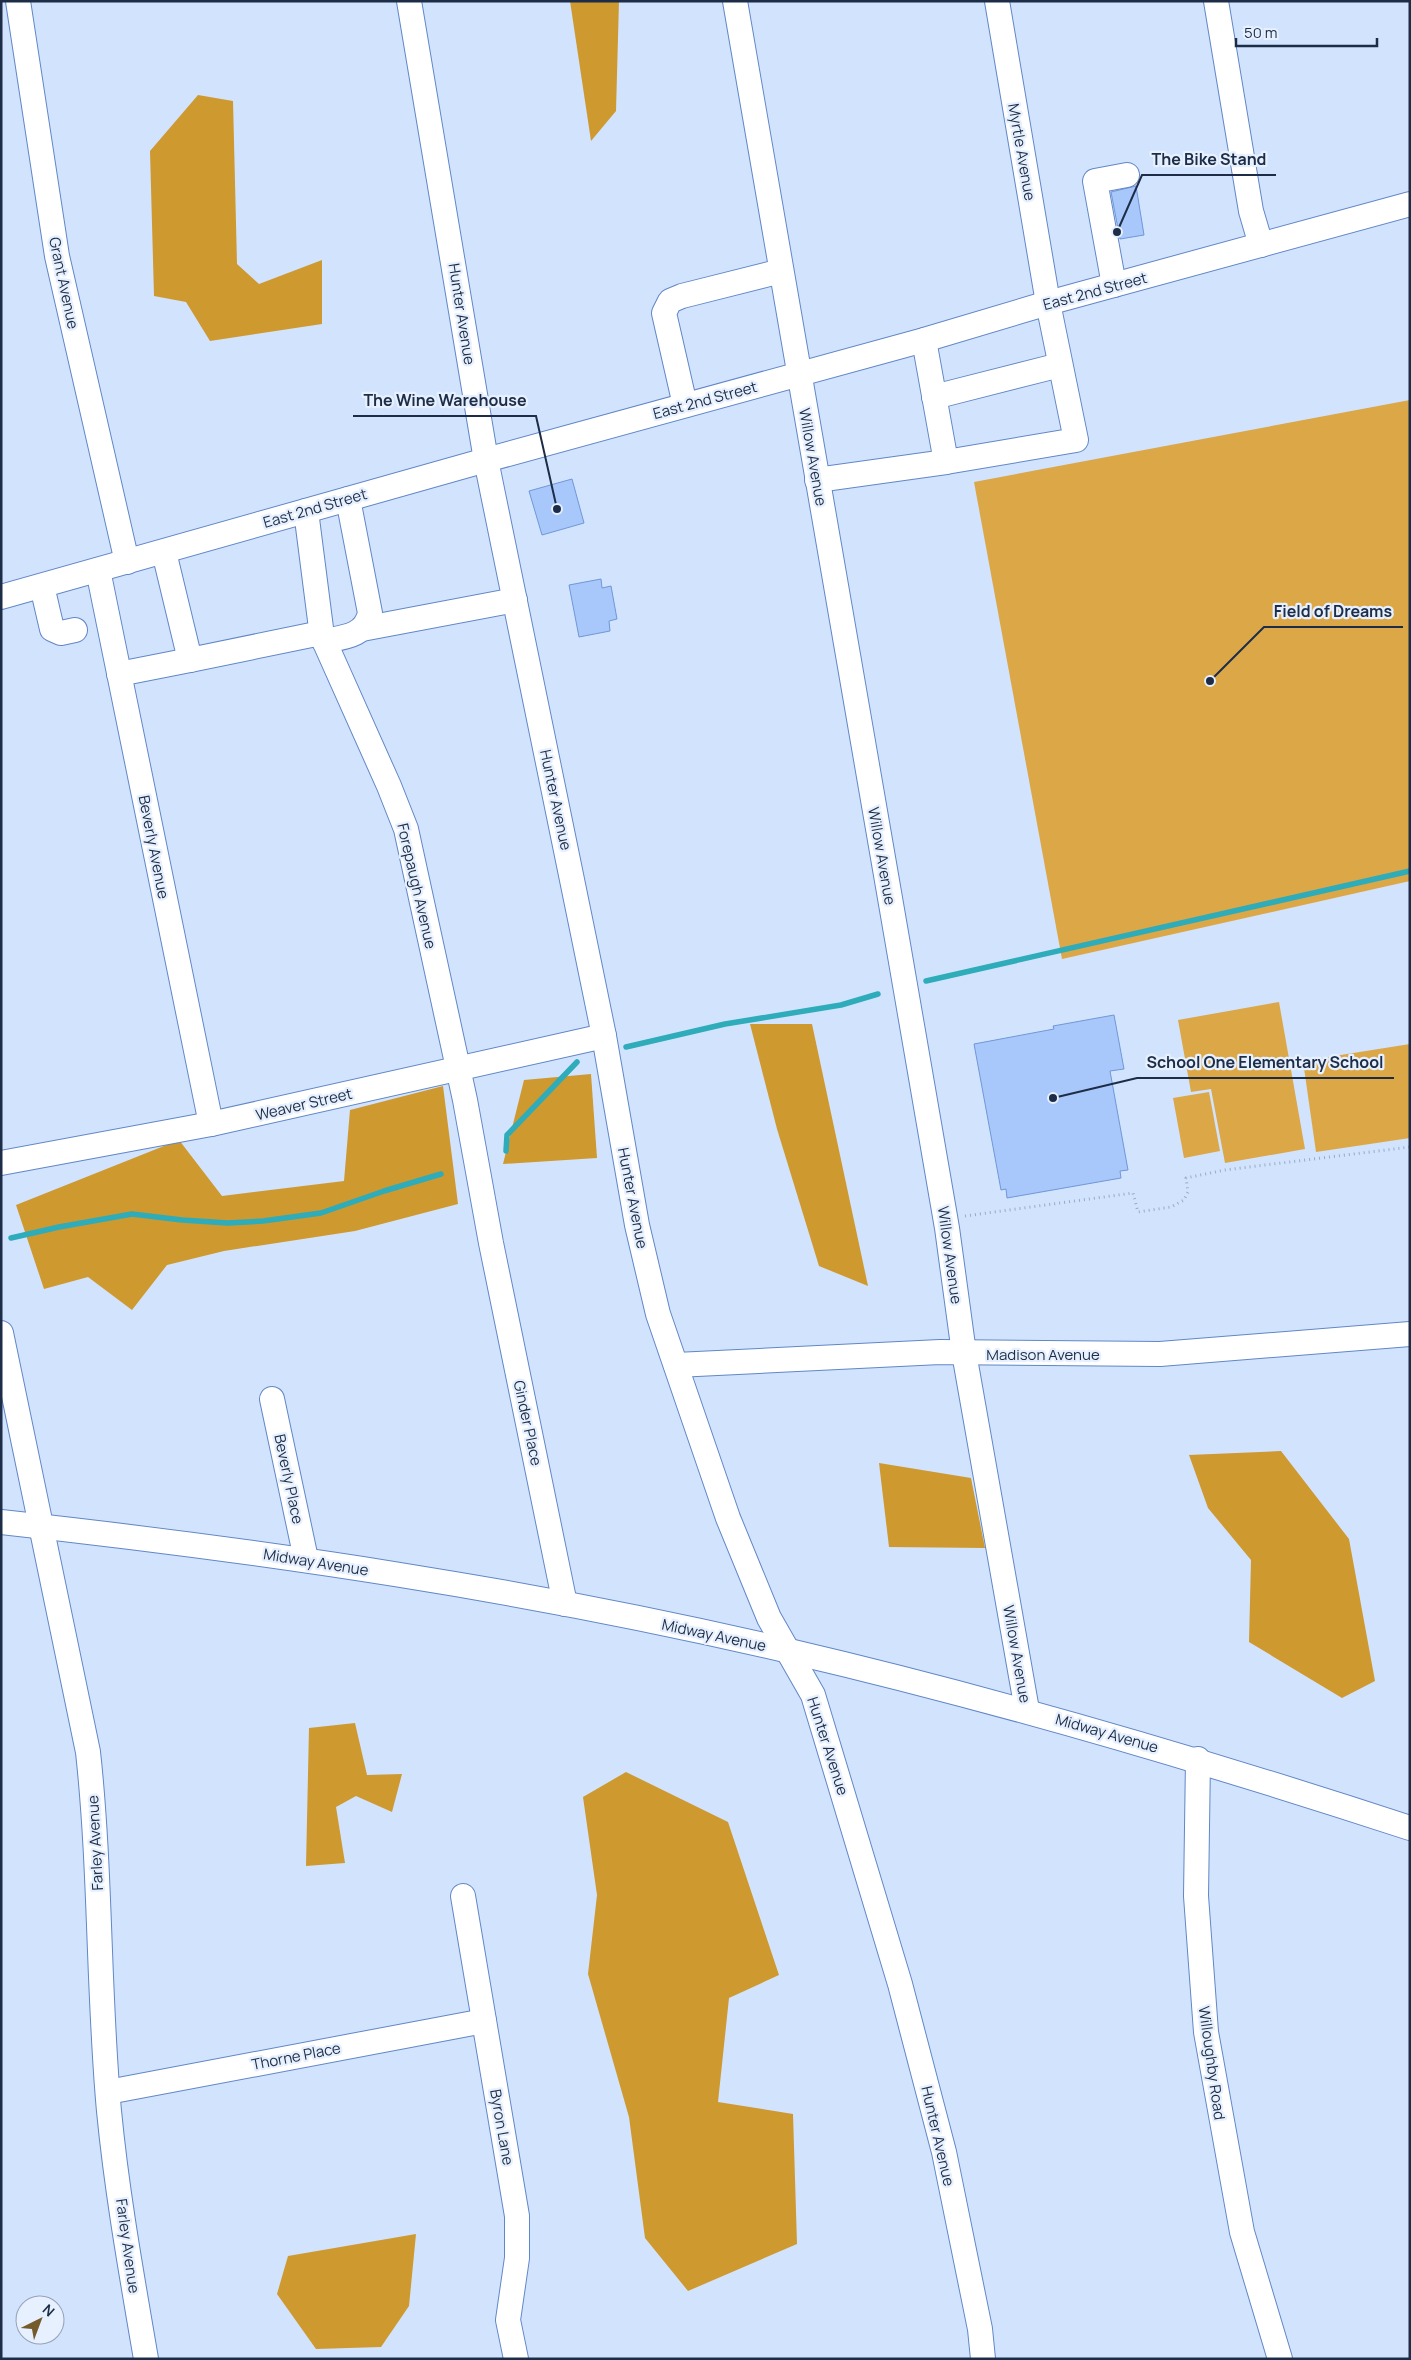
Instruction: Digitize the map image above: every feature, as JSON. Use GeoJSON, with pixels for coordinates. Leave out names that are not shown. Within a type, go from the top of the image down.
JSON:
{"type":"FeatureCollection","features":[{"type":"Feature","properties":{"kind":"street","name":"Grant Avenue"},"geometry":{"type":"LineString","coordinates":[[18,1],[57,256],[127,562]]}},
{"type":"Feature","properties":{"kind":"street","name":"Hunter Avenue"},"geometry":{"type":"LineString","coordinates":[[409,1],[486,460],[604,1036],[637,1225],[658,1314],[728,1518],[768,1618],[813,1695],[900,1984],[944,2152],[980,2329],[983,2359]]}},
{"type":"Feature","properties":{"kind":"street","name":"Willow Avenue"},"geometry":{"type":"LineString","coordinates":[[735,1],[798,375],[947,1228],[964,1353],[1027,1710]]}},
{"type":"Feature","properties":{"kind":"street","name":"Myrtle Avenue"},"geometry":{"type":"LineString","coordinates":[[946,462],[1076,440],[1048,303],[997,1]]}},
{"type":"Feature","properties":{"kind":"street"},"geometry":{"type":"LineString","coordinates":[[1216,1],[1251,211],[1261,245]]}},
{"type":"Feature","properties":{"kind":"street"},"geometry":{"type":"LineString","coordinates":[[1114,285],[1095,181],[1127,175]]}},
{"type":"Feature","properties":{"kind":"street","name":"East 2nd Street"},"geometry":{"type":"LineString","coordinates":[[1,597],[486,460],[924,340],[1048,303],[1410,204]]}},
{"type":"Feature","properties":{"kind":"street"},"geometry":{"type":"LineString","coordinates":[[685,406],[664,314],[670,301],[682,296],[781,271]]}},
{"type":"Feature","properties":{"kind":"street"},"geometry":{"type":"LineString","coordinates":[[817,480],[946,462],[924,340]]}},
{"type":"Feature","properties":{"kind":"street"},"geometry":{"type":"LineString","coordinates":[[934,397],[1060,365]]}},
{"type":"Feature","properties":{"kind":"street"},"geometry":{"type":"LineString","coordinates":[[119,674],[190,660],[350,635],[362,629],[368,624],[370,613],[348,499]]}},
{"type":"Feature","properties":{"kind":"street","name":"Forepaugh Avenue"},"geometry":{"type":"LineString","coordinates":[[306,511],[323,638],[389,786],[406,829],[458,1069],[491,1242]]}},
{"type":"Feature","properties":{"kind":"street"},"geometry":{"type":"LineString","coordinates":[[164,552],[190,660]]}},
{"type":"Feature","properties":{"kind":"street","name":"Beverly Avenue"},"geometry":{"type":"LineString","coordinates":[[98,570],[210,1124]]}},
{"type":"Feature","properties":{"kind":"street"},"geometry":{"type":"LineString","coordinates":[[42,586],[52,629],[60,632],[75,630]]}},
{"type":"Feature","properties":{"kind":"street"},"geometry":{"type":"LineString","coordinates":[[362,629],[515,600]]}},
{"type":"Feature","properties":{"kind":"street","name":"Weaver Street"},"geometry":{"type":"LineString","coordinates":[[1,1163],[210,1124],[604,1036]]}},
{"type":"Feature","properties":{"kind":"street","name":"Ginder Place"},"geometry":{"type":"LineString","coordinates":[[491,1242],[565,1604]]}},
{"type":"Feature","properties":{"kind":"street","name":"Farley Avenue"},"geometry":{"type":"LineString","coordinates":[[1,1333],[88,1752],[95,1818],[108,2092],[130,2269],[146,2359]]}},
{"type":"Feature","properties":{"kind":"street","name":"Madison Avenue"},"geometry":{"type":"LineString","coordinates":[[676,1365],[940,1352],[1160,1354],[1410,1334]]}},
{"type":"Feature","properties":{"kind":"street","name":"Beverly Place"},"geometry":{"type":"LineString","coordinates":[[272,1399],[306,1559]]}},
{"type":"Feature","properties":{"kind":"street","name":"Midway Avenue"},"geometry":{"type":"LineString","coordinates":[[1,1522],[306,1559],[565,1604],[787,1650],[1027,1710],[1198,1760],[1410,1828]]}},
{"type":"Feature","properties":{"kind":"street","name":"Willoughby Road"},"geometry":{"type":"LineString","coordinates":[[1198,1760],[1196,1896],[1206,2032],[1242,2232],[1280,2359]]}},
{"type":"Feature","properties":{"kind":"street","name":"Byron Lane"},"geometry":{"type":"LineString","coordinates":[[463,1896],[517,2216],[517,2258],[508,2320],[516,2359]]}},
{"type":"Feature","properties":{"kind":"street","name":"Thorne Place"},"geometry":{"type":"LineString","coordinates":[[108,2092],[484,2021]]}},
{"type":"Feature","properties":{"kind":"path"},"geometry":{"type":"LineString","coordinates":[[961,1217],[1133,1193],[1138,1212],[1171,1207],[1184,1200],[1188,1192],[1186,1178],[1225,1170],[1410,1147]]}},
{"type":"Feature","properties":{"kind":"shaded area"},"geometry":{"type":"Polygon","coordinates":[[[570,1],[619,1],[616,111],[591,141],[570,1]]]}},
{"type":"Feature","properties":{"kind":"shaded area"},"geometry":{"type":"Polygon","coordinates":[[[198,95],[233,101],[237,264],[259,284],[322,260],[322,324],[210,341],[186,302],[154,296],[150,151],[198,95]]]}},
{"type":"Feature","properties":{"kind":"shaded area"},"geometry":{"type":"Polygon","coordinates":[[[1410,400],[1410,881],[1062,959],[974,482],[1410,400]]]}},
{"type":"Feature","properties":{"kind":"shaded area"},"geometry":{"type":"Polygon","coordinates":[[[1279,1002],[1305,1149],[1225,1163],[1211,1089],[1191,1092],[1178,1020],[1279,1002]]]}},
{"type":"Feature","properties":{"kind":"shaded area"},"geometry":{"type":"Polygon","coordinates":[[[750,1024],[812,1024],[868,1286],[819,1266],[777,1129],[750,1024]]]}},
{"type":"Feature","properties":{"kind":"shaded area"},"geometry":{"type":"Polygon","coordinates":[[[1410,1044],[1410,1138],[1316,1152],[1303,1061],[1410,1044]]]}},
{"type":"Feature","properties":{"kind":"shaded area"},"geometry":{"type":"Polygon","coordinates":[[[591,1074],[597,1158],[503,1164],[524,1080],[591,1074]]]}},
{"type":"Feature","properties":{"kind":"shaded area"},"geometry":{"type":"Polygon","coordinates":[[[443,1086],[458,1204],[355,1231],[224,1251],[167,1265],[132,1310],[88,1277],[44,1289],[16,1205],[179,1140],[222,1196],[344,1181],[350,1110],[443,1086]]]}},
{"type":"Feature","properties":{"kind":"shaded area"},"geometry":{"type":"Polygon","coordinates":[[[1209,1092],[1220,1151],[1184,1158],[1173,1098],[1209,1092]]]}},
{"type":"Feature","properties":{"kind":"shaded area"},"geometry":{"type":"Polygon","coordinates":[[[1281,1451],[1349,1539],[1375,1681],[1342,1698],[1249,1642],[1251,1560],[1208,1508],[1189,1455],[1281,1451]]]}},
{"type":"Feature","properties":{"kind":"shaded area"},"geometry":{"type":"Polygon","coordinates":[[[879,1463],[971,1478],[985,1548],[889,1547],[879,1463]]]}},
{"type":"Feature","properties":{"kind":"shaded area"},"geometry":{"type":"Polygon","coordinates":[[[355,1723],[367,1775],[402,1774],[392,1812],[356,1796],[336,1807],[345,1863],[306,1866],[309,1728],[355,1723]]]}},
{"type":"Feature","properties":{"kind":"shaded area"},"geometry":{"type":"Polygon","coordinates":[[[626,1772],[728,1822],[779,1975],[729,1998],[718,2102],[793,2114],[797,2244],[688,2291],[645,2238],[629,2117],[588,1974],[597,1895],[583,1797],[626,1772]]]}},
{"type":"Feature","properties":{"kind":"shaded area"},"geometry":{"type":"Polygon","coordinates":[[[416,2234],[409,2306],[381,2347],[316,2349],[277,2294],[288,2256],[416,2234]]]}},
{"type":"Feature","properties":{"kind":"building"},"geometry":{"type":"Polygon","coordinates":[[[1136,186],[1144,235],[1120,239],[1111,192],[1136,186]]]}},
{"type":"Feature","properties":{"kind":"building"},"geometry":{"type":"Polygon","coordinates":[[[572,479],[584,523],[542,535],[529,491],[572,479]]]}},
{"type":"Feature","properties":{"kind":"building"},"geometry":{"type":"Polygon","coordinates":[[[601,579],[602,588],[611,586],[617,619],[609,621],[610,631],[579,637],[569,585],[601,579]]]}},
{"type":"Feature","properties":{"kind":"building"},"geometry":{"type":"Polygon","coordinates":[[[1114,1015],[1124,1069],[1110,1071],[1128,1170],[1120,1171],[1121,1178],[1007,1198],[1006,1189],[1001,1190],[974,1044],[1054,1029],[1053,1026],[1114,1015]]]}},
{"type":"Feature","properties":{"kind":"waterway"},"geometry":{"type":"LineString","coordinates":[[926,981],[1410,871]]}},
{"type":"Feature","properties":{"kind":"waterway"},"geometry":{"type":"LineString","coordinates":[[626,1047],[725,1024],[841,1005],[878,994]]}},
{"type":"Feature","properties":{"kind":"waterway"},"geometry":{"type":"LineString","coordinates":[[506,1151],[507,1135],[577,1062]]}},
{"type":"Feature","properties":{"kind":"waterway"},"geometry":{"type":"LineString","coordinates":[[11,1238],[132,1214],[228,1223],[263,1221],[321,1213],[441,1174]]}},
{"type":"Feature","properties":{"kind":"place","name":"The Bike Stand"},"geometry":{"type":"Point","coordinates":[1117,232]}},
{"type":"Feature","properties":{"kind":"place","name":"The Wine Warehouse"},"geometry":{"type":"Point","coordinates":[557,509]}},
{"type":"Feature","properties":{"kind":"place","name":"Field of Dreams"},"geometry":{"type":"Point","coordinates":[1210,681]}},
{"type":"Feature","properties":{"kind":"place","name":"School One Elementary School"},"geometry":{"type":"Point","coordinates":[1053,1098]}}]}
